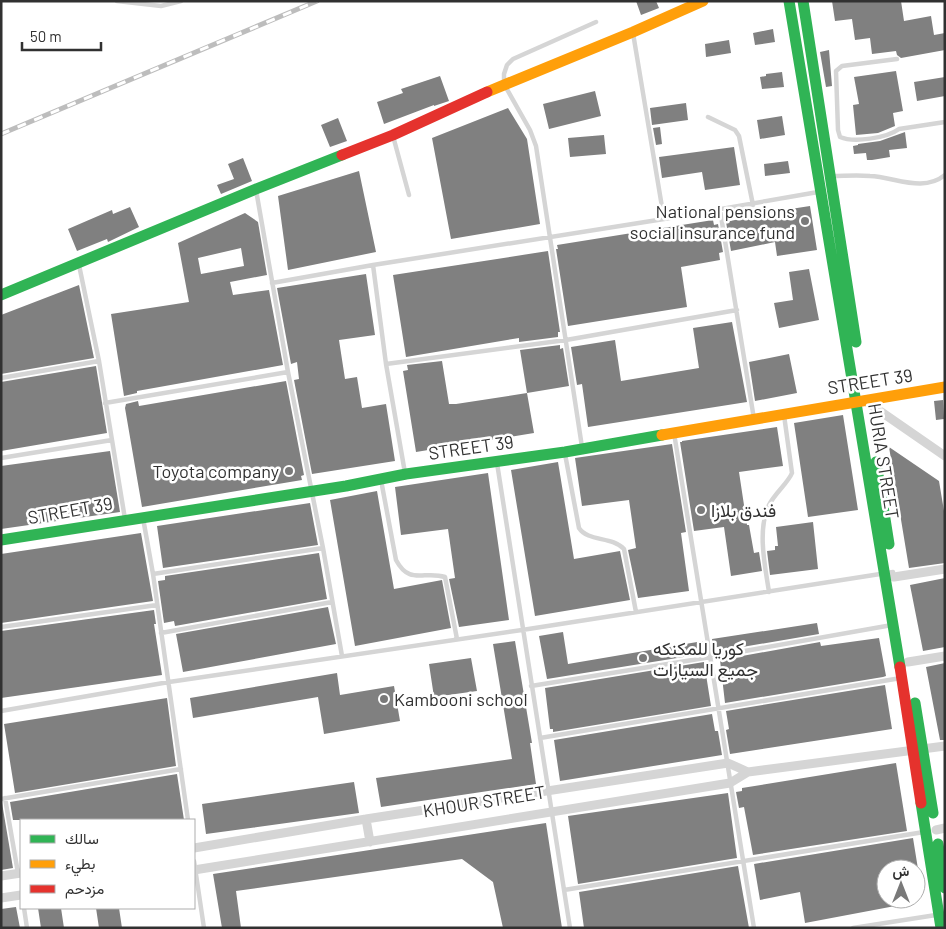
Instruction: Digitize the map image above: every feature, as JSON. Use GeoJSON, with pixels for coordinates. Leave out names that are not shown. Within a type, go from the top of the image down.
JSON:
{"type":"FeatureCollection","features":[{"type":"Feature","properties":{"kind":"street","name":"HURIA STREET"},"geometry":{"type":"LineString","coordinates":[[789,1],[860,400],[883,503],[891,574],[893,625],[902,678],[936,830],[945,888]]}},
{"type":"Feature","properties":{"kind":"street","name":"HURIA STREET"},"geometry":{"type":"LineString","coordinates":[[802,1],[844,260],[860,400]]}},
{"type":"Feature","properties":{"kind":"street"},"geometry":{"type":"LineString","coordinates":[[1,295],[393,134],[504,84],[699,3]]}},
{"type":"Feature","properties":{"kind":"street","name":"STREET 39"},"geometry":{"type":"LineString","coordinates":[[1,540],[381,480],[406,474],[565,452],[860,400],[945,387]]}},
{"type":"Feature","properties":{"kind":"street"},"geometry":{"type":"LineString","coordinates":[[860,400],[945,456]]}},
{"type":"Feature","properties":{"kind":"street"},"geometry":{"type":"LineString","coordinates":[[891,574],[945,569]]}},
{"type":"Feature","properties":{"kind":"street","name":"HURIA STREET"},"geometry":{"type":"LineString","coordinates":[[891,574],[908,662],[918,750]]}},
{"type":"Feature","properties":{"kind":"street"},"geometry":{"type":"LineString","coordinates":[[908,662],[945,656]]}},
{"type":"Feature","properties":{"kind":"street","name":"KHOUR STREET"},"geometry":{"type":"LineString","coordinates":[[195,867],[224,865],[730,783],[748,772],[945,746]]}},
{"type":"Feature","properties":{"kind":"street"},"geometry":{"type":"LineString","coordinates":[[728,763],[748,772]]}},
{"type":"Feature","properties":{"kind":"street","name":"KHOUR STREET"},"geometry":{"type":"LineString","coordinates":[[195,848],[366,819],[728,763]]}},
{"type":"Feature","properties":{"kind":"street"},"geometry":{"type":"LineString","coordinates":[[366,819],[370,842]]}},
{"type":"Feature","properties":{"kind":"street","name":"HURIA STREET"},"geometry":{"type":"LineString","coordinates":[[936,830],[942,915],[941,928]]}},
{"type":"Feature","properties":{"kind":"street"},"geometry":{"type":"LineString","coordinates":[[1,876],[20,873]]}},
{"type":"Feature","properties":{"kind":"street"},"geometry":{"type":"LineString","coordinates":[[1,898],[20,895]]}},
{"type":"Feature","properties":{"kind":"lane"},"geometry":{"type":"LineString","coordinates":[[117,1],[161,6],[181,1]]}},
{"type":"Feature","properties":{"kind":"lane"},"geometry":{"type":"LineString","coordinates":[[582,448],[536,146],[530,130],[504,84],[504,74],[507,65],[513,59],[596,22]]}},
{"type":"Feature","properties":{"kind":"lane"},"geometry":{"type":"LineString","coordinates":[[633,32],[664,219]]}},
{"type":"Feature","properties":{"kind":"lane"},"geometry":{"type":"LineString","coordinates":[[897,59],[842,66],[836,71],[838,130],[840,137],[847,140],[881,137],[895,133],[899,129],[945,122]]}},
{"type":"Feature","properties":{"kind":"lane"},"geometry":{"type":"LineString","coordinates":[[708,117],[735,130],[739,136],[753,204]]}},
{"type":"Feature","properties":{"kind":"lane"},"geometry":{"type":"LineString","coordinates":[[393,134],[409,196]]}},
{"type":"Feature","properties":{"kind":"lane"},"geometry":{"type":"LineString","coordinates":[[830,176],[871,176],[929,184],[945,175]]}},
{"type":"Feature","properties":{"kind":"lane"},"geometry":{"type":"LineString","coordinates":[[256,189],[288,372],[324,548],[342,656]]}},
{"type":"Feature","properties":{"kind":"lane"},"geometry":{"type":"LineString","coordinates":[[272,283],[822,192]]}},
{"type":"Feature","properties":{"kind":"lane"},"geometry":{"type":"LineString","coordinates":[[720,210],[754,419]]}},
{"type":"Feature","properties":{"kind":"lane"},"geometry":{"type":"LineString","coordinates":[[78,263],[100,361],[105,403],[125,519]]}},
{"type":"Feature","properties":{"kind":"lane"},"geometry":{"type":"LineString","coordinates":[[373,265],[386,364],[406,474]]}},
{"type":"Feature","properties":{"kind":"lane"},"geometry":{"type":"LineString","coordinates":[[386,364],[566,340],[736,310]]}},
{"type":"Feature","properties":{"kind":"lane"},"geometry":{"type":"LineString","coordinates":[[1,378],[100,361]]}},
{"type":"Feature","properties":{"kind":"lane"},"geometry":{"type":"LineString","coordinates":[[105,403],[288,372]]}},
{"type":"Feature","properties":{"kind":"lane"},"geometry":{"type":"LineString","coordinates":[[769,592],[762,549],[766,516],[768,507],[775,495],[792,473],[784,413]]}},
{"type":"Feature","properties":{"kind":"lane"},"geometry":{"type":"LineString","coordinates":[[674,432],[754,928]]}},
{"type":"Feature","properties":{"kind":"lane"},"geometry":{"type":"LineString","coordinates":[[1,458],[112,440]]}},
{"type":"Feature","properties":{"kind":"lane"},"geometry":{"type":"LineString","coordinates":[[565,452],[579,528],[583,534],[615,542],[624,549],[636,612]]}},
{"type":"Feature","properties":{"kind":"lane"},"geometry":{"type":"LineString","coordinates":[[497,461],[570,928]]}},
{"type":"Feature","properties":{"kind":"lane"},"geometry":{"type":"LineString","coordinates":[[381,480],[396,560],[400,568],[412,576],[432,575],[445,577],[457,639]]}},
{"type":"Feature","properties":{"kind":"lane"},"geometry":{"type":"LineString","coordinates":[[143,517],[153,574],[188,819]]}},
{"type":"Feature","properties":{"kind":"lane"},"geometry":{"type":"LineString","coordinates":[[153,574],[324,548]]}},
{"type":"Feature","properties":{"kind":"lane"},"geometry":{"type":"LineString","coordinates":[[1,711],[169,682],[891,574]]}},
{"type":"Feature","properties":{"kind":"lane"},"geometry":{"type":"LineString","coordinates":[[161,633],[332,602]]}},
{"type":"Feature","properties":{"kind":"lane"},"geometry":{"type":"LineString","coordinates":[[1,627],[157,605]]}},
{"type":"Feature","properties":{"kind":"lane"},"geometry":{"type":"LineString","coordinates":[[532,686],[893,625]]}},
{"type":"Feature","properties":{"kind":"lane"},"geometry":{"type":"LineString","coordinates":[[540,738],[902,678]]}},
{"type":"Feature","properties":{"kind":"lane"},"geometry":{"type":"LineString","coordinates":[[20,873],[3,799],[181,769]]}},
{"type":"Feature","properties":{"kind":"lane"},"geometry":{"type":"LineString","coordinates":[[564,890],[936,830]]}},
{"type":"Feature","properties":{"kind":"lane"},"geometry":{"type":"LineString","coordinates":[[195,873],[204,928]]}},
{"type":"Feature","properties":{"kind":"lane"},"geometry":{"type":"LineString","coordinates":[[24,909],[27,928]]}},
{"type":"Feature","properties":{"kind":"lane"},"geometry":{"type":"LineString","coordinates":[[853,928],[942,915]]}},
{"type":"Feature","properties":{"kind":"building"},"geometry":{"type":"Polygon","coordinates":[[[636,1],[656,1],[659,8],[641,15],[636,1]]]}},
{"type":"Feature","properties":{"kind":"building"},"geometry":{"type":"Polygon","coordinates":[[[832,1],[901,1],[904,21],[931,16],[934,35],[945,33],[945,50],[901,58],[897,55],[896,51],[872,54],[870,38],[855,40],[852,19],[835,21],[832,1]]]}},
{"type":"Feature","properties":{"kind":"building"},"geometry":{"type":"Polygon","coordinates":[[[773,29],[775,42],[755,45],[753,33],[773,29]]]}},
{"type":"Feature","properties":{"kind":"building"},"geometry":{"type":"Polygon","coordinates":[[[729,40],[731,53],[706,57],[705,44],[729,40]]]}},
{"type":"Feature","properties":{"kind":"building"},"geometry":{"type":"Polygon","coordinates":[[[829,50],[832,86],[826,87],[820,52],[829,50]]]}},
{"type":"Feature","properties":{"kind":"building"},"geometry":{"type":"Polygon","coordinates":[[[896,71],[903,111],[893,113],[895,126],[878,133],[856,135],[853,105],[859,104],[854,77],[896,71]]]}},
{"type":"Feature","properties":{"kind":"building"},"geometry":{"type":"Polygon","coordinates":[[[782,72],[784,87],[762,89],[760,77],[766,76],[766,74],[782,72]]]}},
{"type":"Feature","properties":{"kind":"building"},"geometry":{"type":"Polygon","coordinates":[[[440,76],[449,101],[384,124],[377,102],[403,93],[401,89],[440,76]]]}},
{"type":"Feature","properties":{"kind":"building"},"geometry":{"type":"Polygon","coordinates":[[[945,77],[945,96],[917,101],[914,82],[945,77]]]}},
{"type":"Feature","properties":{"kind":"building"},"geometry":{"type":"Polygon","coordinates":[[[595,91],[601,116],[549,129],[543,104],[595,91]]]}},
{"type":"Feature","properties":{"kind":"building"},"geometry":{"type":"Polygon","coordinates":[[[686,103],[688,120],[652,125],[650,108],[686,103]]]}},
{"type":"Feature","properties":{"kind":"building"},"geometry":{"type":"Polygon","coordinates":[[[508,108],[527,139],[540,224],[451,239],[432,138],[508,108]]]}},
{"type":"Feature","properties":{"kind":"building"},"geometry":{"type":"Polygon","coordinates":[[[782,116],[785,135],[760,139],[757,120],[782,116]]]}},
{"type":"Feature","properties":{"kind":"building"},"geometry":{"type":"Polygon","coordinates":[[[338,118],[347,141],[330,147],[321,125],[338,118]]]}},
{"type":"Feature","properties":{"kind":"building"},"geometry":{"type":"Polygon","coordinates":[[[660,127],[662,144],[656,145],[653,128],[660,127]]]}},
{"type":"Feature","properties":{"kind":"building"},"geometry":{"type":"Polygon","coordinates":[[[905,132],[907,148],[889,150],[890,157],[867,160],[866,153],[854,154],[853,146],[880,141],[905,132]]]}},
{"type":"Feature","properties":{"kind":"building"},"geometry":{"type":"Polygon","coordinates":[[[604,135],[606,154],[570,157],[568,138],[604,135]]]}},
{"type":"Feature","properties":{"kind":"building"},"geometry":{"type":"Polygon","coordinates":[[[734,147],[740,185],[705,190],[702,172],[662,178],[659,157],[734,147]]]}},
{"type":"Feature","properties":{"kind":"building"},"geometry":{"type":"Polygon","coordinates":[[[243,158],[252,181],[221,194],[217,185],[234,179],[228,164],[243,158]]]}},
{"type":"Feature","properties":{"kind":"building"},"geometry":{"type":"Polygon","coordinates":[[[788,161],[790,173],[765,176],[764,164],[788,161]]]}},
{"type":"Feature","properties":{"kind":"building"},"geometry":{"type":"Polygon","coordinates":[[[359,171],[376,252],[288,270],[278,196],[359,171]]]}},
{"type":"Feature","properties":{"kind":"building"},"geometry":{"type":"Polygon","coordinates":[[[810,206],[817,250],[777,256],[775,242],[731,251],[726,222],[810,206]]]}},
{"type":"Feature","properties":{"kind":"building"},"geometry":{"type":"Polygon","coordinates":[[[130,207],[139,227],[108,242],[107,239],[77,251],[68,229],[112,210],[113,214],[130,207]]]}},
{"type":"Feature","properties":{"kind":"building"},"geometry":{"type":"Polygon","coordinates":[[[245,213],[258,222],[267,275],[230,282],[233,295],[269,290],[283,365],[137,391],[137,393],[124,396],[111,314],[189,302],[178,243],[245,213]],[[241,248],[198,258],[201,274],[244,266],[241,248]]]}},
{"type":"Feature","properties":{"kind":"building"},"geometry":{"type":"Polygon","coordinates":[[[713,220],[714,225],[718,224],[723,252],[719,253],[720,260],[681,267],[687,307],[568,326],[556,249],[558,249],[557,245],[713,220]]]}},
{"type":"Feature","properties":{"kind":"building"},"geometry":{"type":"Polygon","coordinates":[[[548,251],[560,332],[558,332],[558,337],[519,342],[519,338],[406,357],[393,275],[548,251]]]}},
{"type":"Feature","properties":{"kind":"building"},"geometry":{"type":"Polygon","coordinates":[[[809,269],[819,320],[779,328],[774,303],[793,300],[789,272],[809,269]]]}},
{"type":"Feature","properties":{"kind":"building"},"geometry":{"type":"Polygon","coordinates":[[[366,274],[375,335],[339,340],[345,379],[357,377],[362,408],[386,404],[395,461],[312,474],[294,380],[299,379],[297,362],[291,364],[277,288],[366,274]]]}},
{"type":"Feature","properties":{"kind":"building"},"geometry":{"type":"Polygon","coordinates":[[[79,285],[94,358],[1,374],[1,315],[79,285]]]}},
{"type":"Feature","properties":{"kind":"building"},"geometry":{"type":"Polygon","coordinates":[[[732,322],[747,402],[588,427],[582,384],[577,385],[571,347],[615,340],[621,381],[699,368],[693,328],[732,322]]]}},
{"type":"Feature","properties":{"kind":"building"},"geometry":{"type":"Polygon","coordinates":[[[560,345],[560,349],[563,348],[569,386],[527,393],[520,350],[560,345]]]}},
{"type":"Feature","properties":{"kind":"building"},"geometry":{"type":"Polygon","coordinates":[[[789,354],[797,393],[755,401],[749,362],[789,354]]]}},
{"type":"Feature","properties":{"kind":"building"},"geometry":{"type":"Polygon","coordinates":[[[442,361],[449,404],[527,393],[534,433],[416,452],[403,371],[408,370],[407,365],[442,361]]]}},
{"type":"Feature","properties":{"kind":"building"},"geometry":{"type":"Polygon","coordinates":[[[96,366],[107,433],[1,451],[1,382],[96,366]]]}},
{"type":"Feature","properties":{"kind":"building"},"geometry":{"type":"Polygon","coordinates":[[[286,381],[304,475],[301,476],[302,480],[142,507],[125,408],[126,404],[138,401],[139,406],[286,381]]]}},
{"type":"Feature","properties":{"kind":"building"},"geometry":{"type":"Polygon","coordinates":[[[943,400],[944,419],[936,420],[934,401],[943,400]]]}},
{"type":"Feature","properties":{"kind":"building"},"geometry":{"type":"Polygon","coordinates":[[[843,415],[858,510],[808,517],[794,423],[843,415]]]}},
{"type":"Feature","properties":{"kind":"building"},"geometry":{"type":"Polygon","coordinates":[[[777,427],[783,466],[739,472],[747,525],[749,525],[754,553],[759,552],[762,571],[731,576],[724,527],[694,531],[680,442],[777,427]]]}},
{"type":"Feature","properties":{"kind":"building"},"geometry":{"type":"Polygon","coordinates":[[[672,444],[686,532],[681,533],[689,591],[638,598],[628,550],[636,548],[629,500],[582,506],[575,458],[672,444]]]}},
{"type":"Feature","properties":{"kind":"building"},"geometry":{"type":"Polygon","coordinates":[[[889,447],[939,481],[945,517],[945,563],[909,568],[889,447]]]}},
{"type":"Feature","properties":{"kind":"building"},"geometry":{"type":"Polygon","coordinates":[[[110,451],[120,512],[1,529],[1,466],[110,451]]]}},
{"type":"Feature","properties":{"kind":"building"},"geometry":{"type":"Polygon","coordinates":[[[558,462],[574,559],[620,551],[630,600],[535,616],[511,470],[558,462]]]}},
{"type":"Feature","properties":{"kind":"building"},"geometry":{"type":"Polygon","coordinates":[[[488,473],[509,620],[459,627],[449,579],[455,578],[448,529],[401,535],[395,487],[488,473]]]}},
{"type":"Feature","properties":{"kind":"building"},"geometry":{"type":"Polygon","coordinates":[[[377,491],[394,589],[442,580],[451,628],[355,646],[330,500],[377,491]]]}},
{"type":"Feature","properties":{"kind":"building"},"geometry":{"type":"Polygon","coordinates":[[[310,503],[318,545],[163,568],[157,526],[310,503]]]}},
{"type":"Feature","properties":{"kind":"building"},"geometry":{"type":"Polygon","coordinates":[[[813,522],[818,569],[770,575],[767,551],[775,550],[775,546],[778,546],[776,527],[813,522]]]}},
{"type":"Feature","properties":{"kind":"building"},"geometry":{"type":"Polygon","coordinates":[[[141,533],[153,601],[1,623],[1,554],[141,533]]]}},
{"type":"Feature","properties":{"kind":"building"},"geometry":{"type":"Polygon","coordinates":[[[319,553],[327,599],[175,626],[174,621],[164,623],[158,581],[165,580],[165,576],[319,553]]]}},
{"type":"Feature","properties":{"kind":"building"},"geometry":{"type":"Polygon","coordinates":[[[945,578],[945,647],[923,651],[910,585],[945,578]]]}},
{"type":"Feature","properties":{"kind":"building"},"geometry":{"type":"Polygon","coordinates":[[[328,607],[336,644],[183,672],[176,634],[328,607]]]}},
{"type":"Feature","properties":{"kind":"building"},"geometry":{"type":"Polygon","coordinates":[[[154,610],[156,624],[154,624],[162,675],[1,698],[1,631],[154,610]]]}},
{"type":"Feature","properties":{"kind":"building"},"geometry":{"type":"Polygon","coordinates":[[[817,623],[819,634],[719,651],[718,647],[713,648],[712,639],[817,623]]]}},
{"type":"Feature","properties":{"kind":"building"},"geometry":{"type":"Polygon","coordinates":[[[563,632],[568,664],[703,641],[705,650],[702,650],[702,654],[547,679],[539,636],[563,632]]]}},
{"type":"Feature","properties":{"kind":"building"},"geometry":{"type":"Polygon","coordinates":[[[879,638],[886,676],[725,703],[720,660],[820,642],[821,646],[879,638]]]}},
{"type":"Feature","properties":{"kind":"building"},"geometry":{"type":"Polygon","coordinates":[[[515,641],[532,743],[530,743],[536,784],[381,807],[376,778],[512,759],[493,644],[515,641]]]}},
{"type":"Feature","properties":{"kind":"building"},"geometry":{"type":"Polygon","coordinates":[[[471,658],[477,691],[434,697],[429,664],[471,658]]]}},
{"type":"Feature","properties":{"kind":"building"},"geometry":{"type":"Polygon","coordinates":[[[704,662],[711,706],[553,732],[553,729],[550,729],[545,688],[704,662]]]}},
{"type":"Feature","properties":{"kind":"building"},"geometry":{"type":"Polygon","coordinates":[[[945,663],[945,740],[940,740],[926,667],[945,663]]]}},
{"type":"Feature","properties":{"kind":"building"},"geometry":{"type":"Polygon","coordinates":[[[337,673],[340,695],[394,686],[400,721],[324,734],[318,697],[193,718],[190,698],[337,673]]]}},
{"type":"Feature","properties":{"kind":"building"},"geometry":{"type":"Polygon","coordinates":[[[885,685],[892,729],[730,754],[726,730],[729,729],[726,711],[885,685]]]}},
{"type":"Feature","properties":{"kind":"building"},"geometry":{"type":"Polygon","coordinates":[[[167,698],[176,766],[15,793],[4,724],[167,698]]]}},
{"type":"Feature","properties":{"kind":"building"},"geometry":{"type":"Polygon","coordinates":[[[712,714],[715,731],[718,731],[722,755],[560,781],[554,740],[712,714]]]}},
{"type":"Feature","properties":{"kind":"building"},"geometry":{"type":"Polygon","coordinates":[[[896,763],[907,831],[753,855],[744,807],[739,808],[736,792],[742,791],[742,788],[896,763]]]}},
{"type":"Feature","properties":{"kind":"building"},"geometry":{"type":"Polygon","coordinates":[[[177,774],[184,819],[13,820],[10,802],[177,774]]]}},
{"type":"Feature","properties":{"kind":"building"},"geometry":{"type":"Polygon","coordinates":[[[354,782],[359,813],[206,834],[202,804],[354,782]]]}},
{"type":"Feature","properties":{"kind":"building"},"geometry":{"type":"Polygon","coordinates":[[[728,793],[737,858],[578,884],[568,816],[728,793]]]}},
{"type":"Feature","properties":{"kind":"building"},"geometry":{"type":"Polygon","coordinates":[[[1,803],[13,868],[1,870],[1,803]]]}},
{"type":"Feature","properties":{"kind":"building"},"geometry":{"type":"Polygon","coordinates":[[[546,823],[562,928],[503,928],[493,882],[462,859],[236,891],[241,928],[222,928],[213,874],[546,823]]]}},
{"type":"Feature","properties":{"kind":"building"},"geometry":{"type":"Polygon","coordinates":[[[913,838],[916,859],[876,859],[876,909],[879,909],[805,923],[800,892],[760,900],[754,864],[913,838]]]}},
{"type":"Feature","properties":{"kind":"building"},"geometry":{"type":"Polygon","coordinates":[[[738,866],[749,928],[584,928],[579,892],[738,866]]]}},
{"type":"Feature","properties":{"kind":"building"},"geometry":{"type":"Polygon","coordinates":[[[16,907],[20,928],[1,928],[1,909],[16,907]]]}},
{"type":"Feature","properties":{"kind":"building"},"geometry":{"type":"Polygon","coordinates":[[[38,909],[61,909],[64,928],[41,928],[38,909]]]}},
{"type":"Feature","properties":{"kind":"building"},"geometry":{"type":"Polygon","coordinates":[[[96,909],[119,909],[122,928],[99,928],[96,909]]]}},
{"type":"Feature","properties":{"kind":"railway"},"geometry":{"type":"LineString","coordinates":[[1,134],[317,1]]}},
{"type":"Feature","properties":{"kind":"traffic: fast"},"geometry":{"type":"LineString","coordinates":[[789,1],[900,667]]}},
{"type":"Feature","properties":{"kind":"traffic: fast"},"geometry":{"type":"LineString","coordinates":[[803,1],[856,342]]}},
{"type":"Feature","properties":{"kind":"traffic: fast"},"geometry":{"type":"LineString","coordinates":[[1,295],[342,155]]}},
{"type":"Feature","properties":{"kind":"traffic: fast"},"geometry":{"type":"LineString","coordinates":[[1,540],[346,486],[406,474],[565,452],[662,435]]}},
{"type":"Feature","properties":{"kind":"traffic: fast"},"geometry":{"type":"LineString","coordinates":[[876,462],[889,544]]}},
{"type":"Feature","properties":{"kind":"traffic: fast"},"geometry":{"type":"LineString","coordinates":[[915,703],[933,813]]}},
{"type":"Feature","properties":{"kind":"traffic: fast"},"geometry":{"type":"LineString","coordinates":[[921,803],[941,928]]}},
{"type":"Feature","properties":{"kind":"traffic: fast"},"geometry":{"type":"LineString","coordinates":[[938,844],[945,888]]}},
{"type":"Feature","properties":{"kind":"traffic: slow"},"geometry":{"type":"LineString","coordinates":[[487,92],[703,1]]}},
{"type":"Feature","properties":{"kind":"traffic: slow"},"geometry":{"type":"LineString","coordinates":[[662,435],[945,387]]}},
{"type":"Feature","properties":{"kind":"traffic: jam"},"geometry":{"type":"LineString","coordinates":[[342,155],[393,135],[487,92]]}},
{"type":"Feature","properties":{"kind":"traffic: jam"},"geometry":{"type":"LineString","coordinates":[[900,667],[921,803]]}},
{"type":"Feature","properties":{"kind":"place","name":"National pensions social insurance fund"},"geometry":{"type":"Point","coordinates":[805,221]}},
{"type":"Feature","properties":{"kind":"place","name":"Toyota company"},"geometry":{"type":"Point","coordinates":[289,471]}},
{"type":"Feature","properties":{"kind":"place","name":"فندق بلازا"},"geometry":{"type":"Point","coordinates":[701,510]}},
{"type":"Feature","properties":{"kind":"place","name":"كوريا للمكنكه جميع السيارات"},"geometry":{"type":"Point","coordinates":[643,658]}},
{"type":"Feature","properties":{"kind":"place","name":"Kambooni school"},"geometry":{"type":"Point","coordinates":[384,699]}}]}
